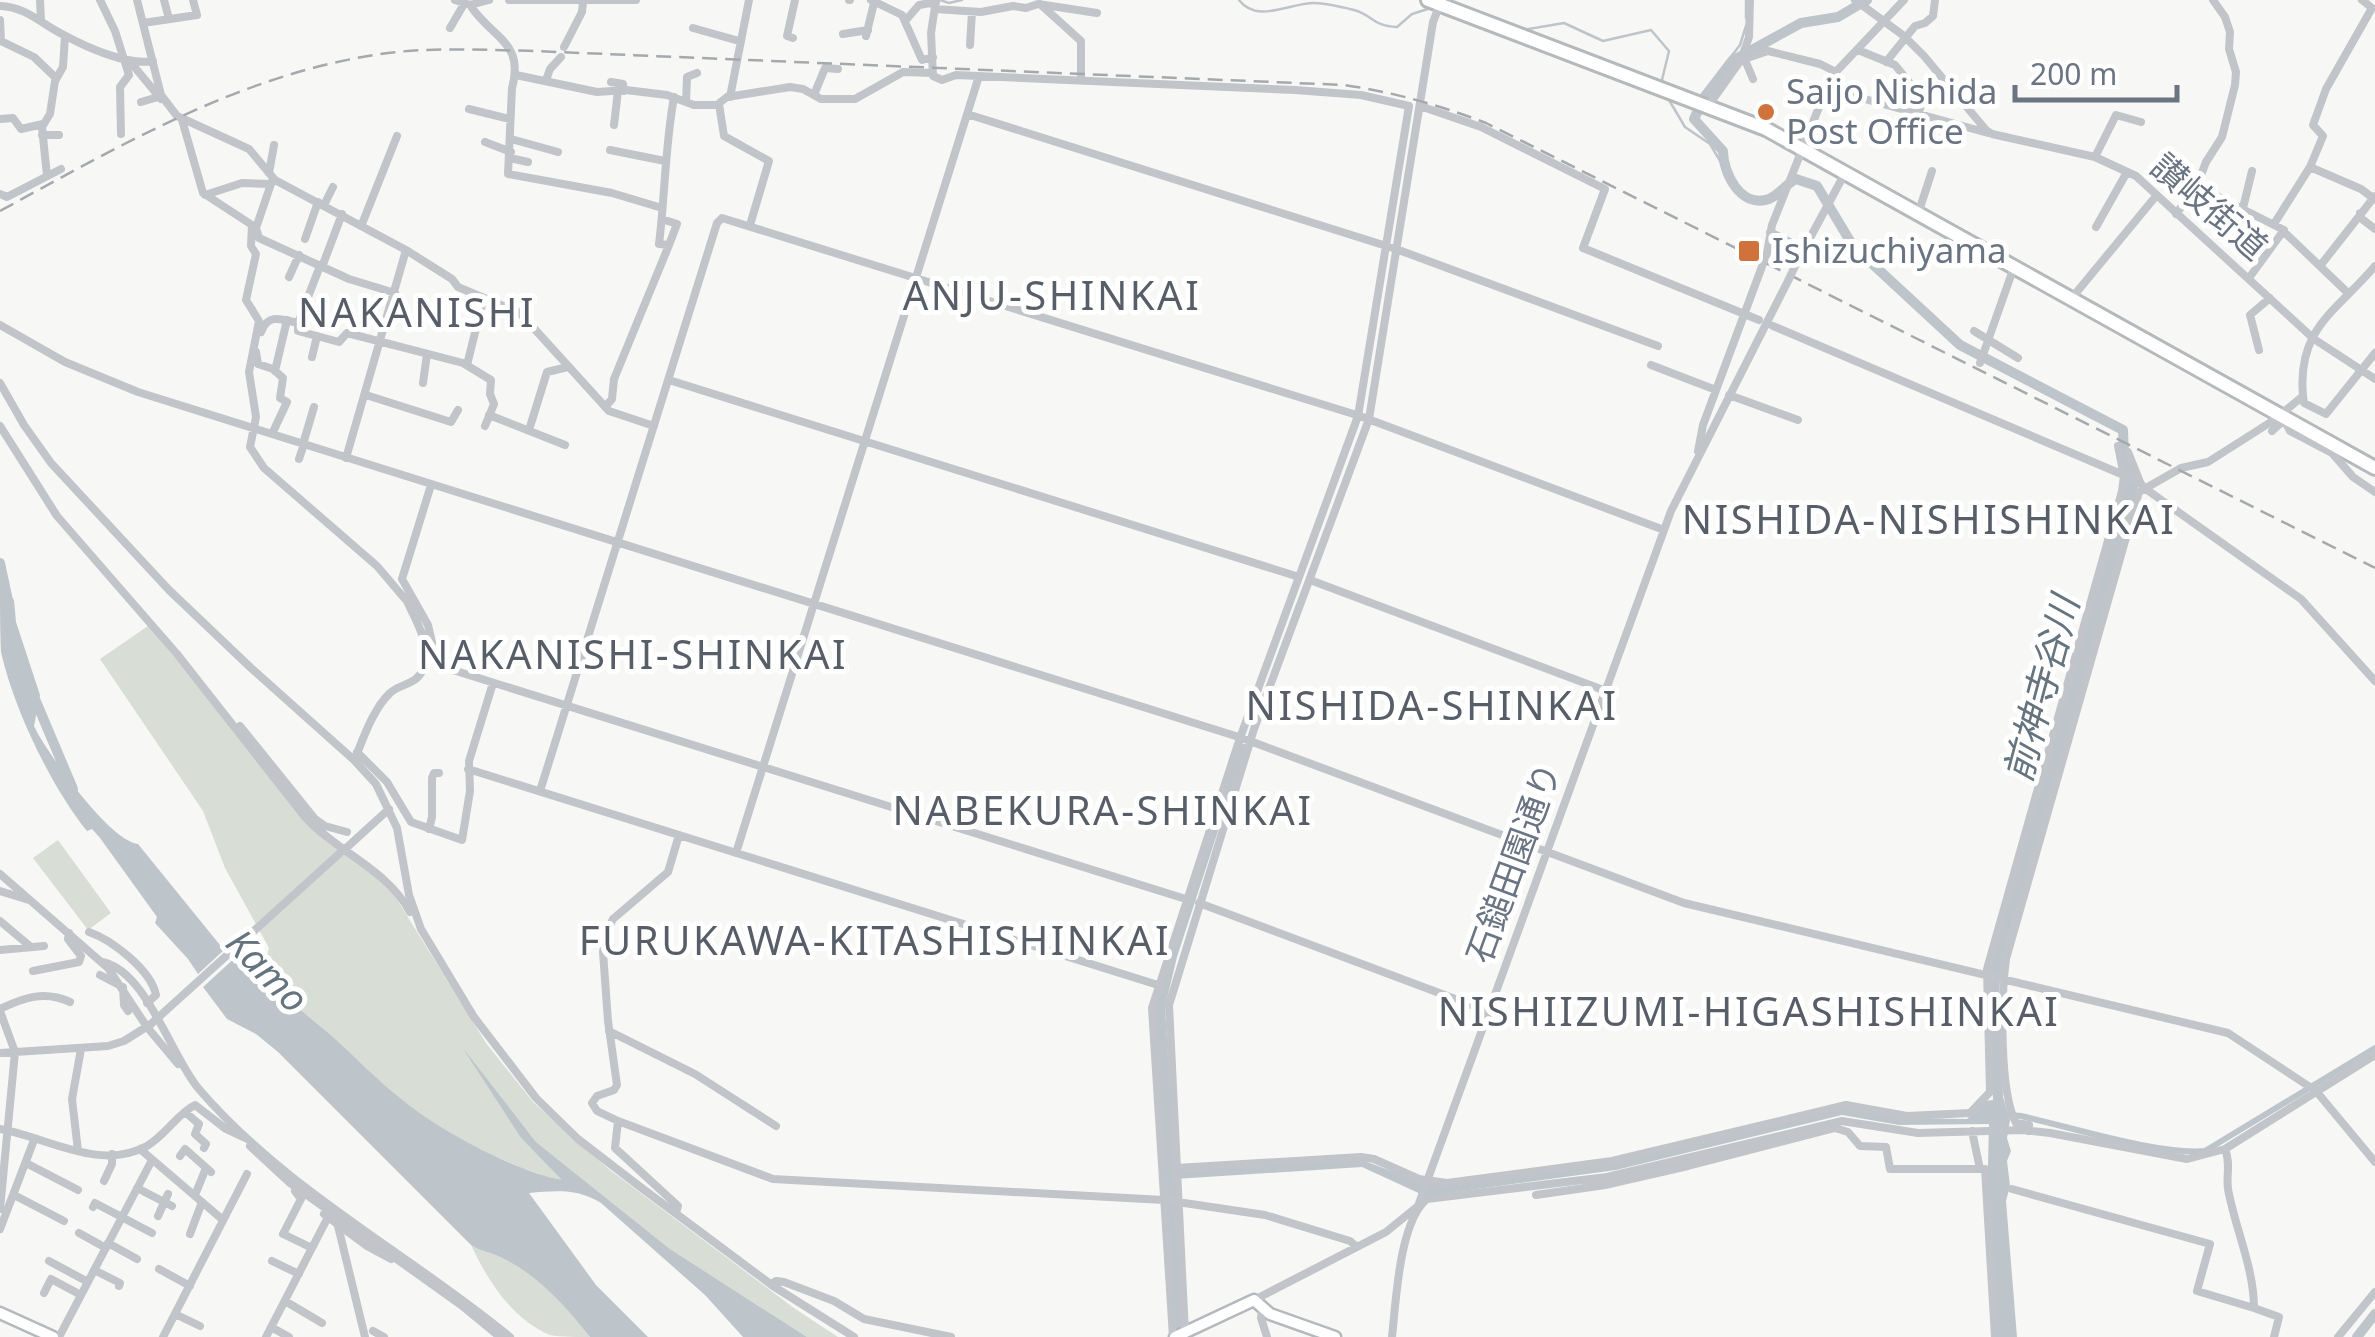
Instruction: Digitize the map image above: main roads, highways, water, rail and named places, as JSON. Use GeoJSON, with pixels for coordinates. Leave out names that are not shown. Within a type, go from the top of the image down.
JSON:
{"type":"FeatureCollection","features":[{"type":"Feature","properties":{"kind":"highway"},"geometry":{"type":"LineString","coordinates":[[1434,2],[1710,106],[1802,146],[2375,468]]}},
{"type":"Feature","properties":{"kind":"main road"},"geometry":{"type":"LineString","coordinates":[[1181,1335],[1258,1305],[1335,1337]]}},
{"type":"Feature","properties":{"kind":"main road"},"geometry":{"type":"LineString","coordinates":[[0,1313],[56,1337]]}},
{"type":"Feature","properties":{"kind":"waterway"},"geometry":{"type":"LineString","coordinates":[[940,0],[962,0]]}},
{"type":"Feature","properties":{"kind":"waterway"},"geometry":{"type":"LineString","coordinates":[[1239,0],[1255,11],[1329,4],[1397,27],[1412,14],[1431,8]]}},
{"type":"Feature","properties":{"kind":"waterway","name":"前神寺谷川"},"geometry":{"type":"LineString","coordinates":[[1867,0],[1838,17],[1801,23],[1732,61],[1704,98],[1694,119],[1723,151],[1726,169],[1742,194],[1759,201],[1769,199],[1796,179],[1817,186],[1853,246],[1960,345],[2123,430],[2124,454]]}},
{"type":"Feature","properties":{"kind":"waterway"},"geometry":{"type":"LineString","coordinates":[[1746,1],[1746,18]]}},
{"type":"Feature","properties":{"kind":"waterway"},"geometry":{"type":"LineString","coordinates":[[1523,30],[1564,23],[1603,41],[1651,30],[1669,51],[1661,84]]}},
{"type":"Feature","properties":{"kind":"waterway","name":"前神寺谷川"},"geometry":{"type":"LineString","coordinates":[[1704,98],[1702,94],[1740,45],[1746,26]]}},
{"type":"Feature","properties":{"kind":"waterway"},"geometry":{"type":"LineString","coordinates":[[1669,100],[1685,127],[1710,144],[1723,166]]}},
{"type":"Feature","properties":{"kind":"waterway","name":"Kamo"},"geometry":{"type":"LineString","coordinates":[[0,563],[9,605]]}},
{"type":"Feature","properties":{"kind":"waterway","name":"Kamo"},"geometry":{"type":"LineString","coordinates":[[35,699],[73,789]]}},
{"type":"Feature","properties":{"kind":"waterway"},"geometry":{"type":"LineString","coordinates":[[1999,1114],[2139,1145],[2205,1151],[2375,1048]]}},
{"type":"Feature","properties":{"kind":"waterway"},"geometry":{"type":"LineString","coordinates":[[2357,1337],[2375,1314]]}},
{"type":"Feature","properties":{"kind":"railway"},"geometry":{"type":"LineString","coordinates":[[0,211],[140,136],[235,93],[335,62],[406,51],[534,51],[1344,85],[1416,100],[1486,123],[2375,568]]}},
{"type":"Feature","properties":{"kind":"place","name":"Saijo Nishida Post Office"},"geometry":{"type":"Point","coordinates":[1766,112]}},
{"type":"Feature","properties":{"kind":"place","name":"Ishizuchiyama"},"geometry":{"type":"Point","coordinates":[1749,251]}},
{"type":"Feature","properties":{"kind":"district","name":"ANJU-SHINKAI"},"geometry":{"type":"Point","coordinates":[1052,296]}},
{"type":"Feature","properties":{"kind":"district","name":"NAKANISHI"},"geometry":{"type":"Point","coordinates":[417,313]}},
{"type":"Feature","properties":{"kind":"district","name":"NISHIDA-NISHISHINKAI"},"geometry":{"type":"Point","coordinates":[1929,520]}},
{"type":"Feature","properties":{"kind":"district","name":"NAKANISHI-SHINKAI"},"geometry":{"type":"Point","coordinates":[633,655]}},
{"type":"Feature","properties":{"kind":"district","name":"NISHIDA-SHINKAI"},"geometry":{"type":"Point","coordinates":[1432,706]}},
{"type":"Feature","properties":{"kind":"district","name":"NABEKURA-SHINKAI"},"geometry":{"type":"Point","coordinates":[1103,811]}},
{"type":"Feature","properties":{"kind":"district","name":"FURUKAWA-KITASHISHINKAI"},"geometry":{"type":"Point","coordinates":[875,941]}},
{"type":"Feature","properties":{"kind":"district","name":"NISHIIZUMI-HIGASHISHINKAI"},"geometry":{"type":"Point","coordinates":[1749,1012]}}]}
